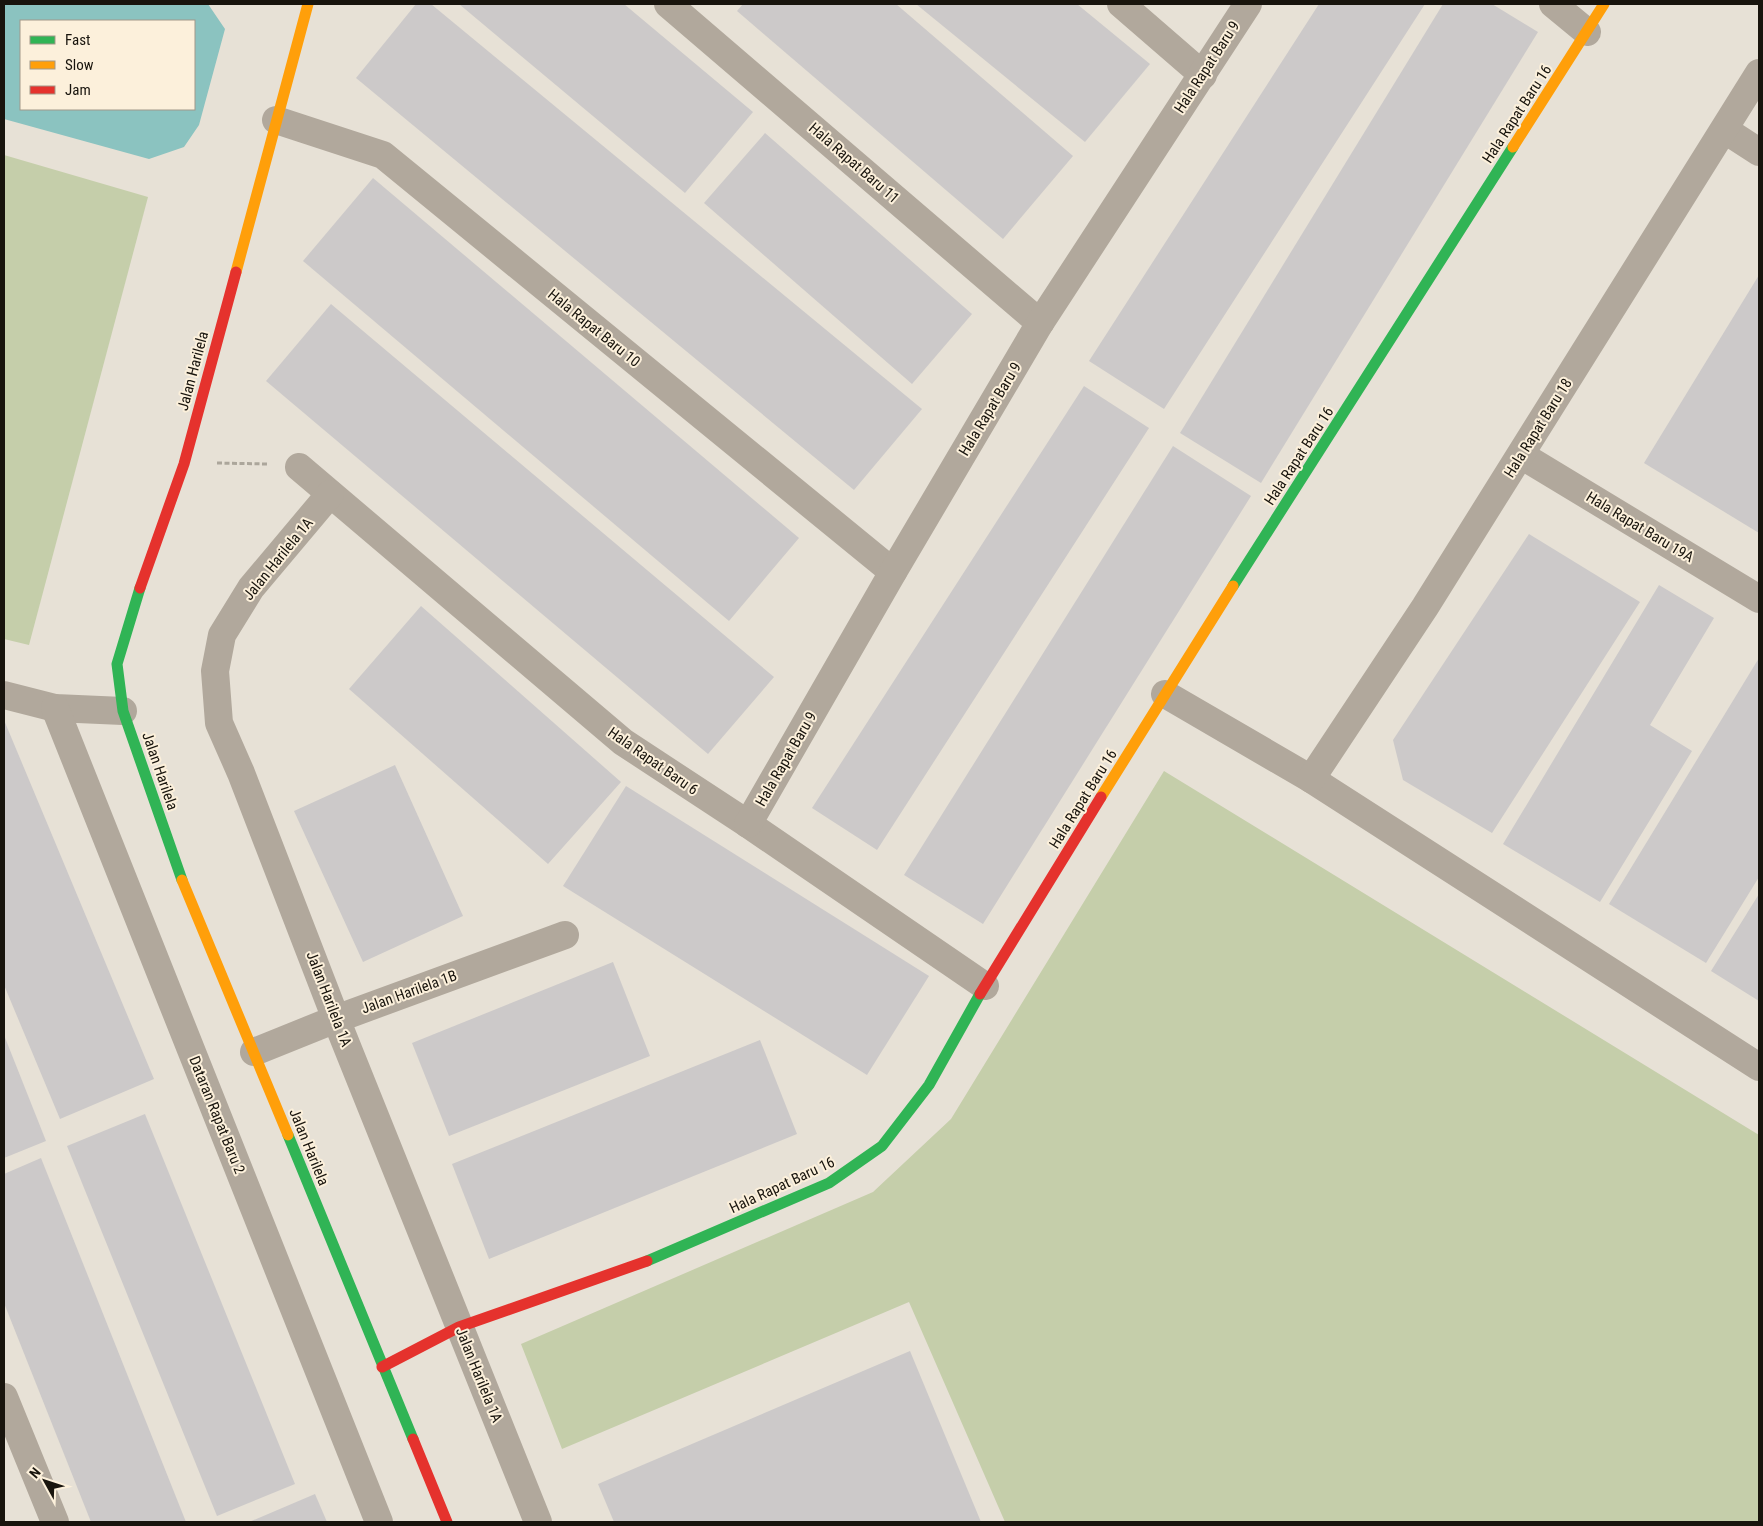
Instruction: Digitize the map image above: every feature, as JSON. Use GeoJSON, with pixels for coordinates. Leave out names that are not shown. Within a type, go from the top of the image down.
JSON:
{"type":"FeatureCollection","features":[{"type":"Feature","properties":{"kind":"street","name":"Jalan Harilela"},"geometry":{"type":"LineString","coordinates":[[308,4],[184,464],[138,594],[117,664],[123,711],[182,879],[447,1522]]}},
{"type":"Feature","properties":{"kind":"street","name":"Hala Rapat Baru 11"},"geometry":{"type":"LineString","coordinates":[[668,4],[1040,323]]}},
{"type":"Feature","properties":{"kind":"street"},"geometry":{"type":"LineString","coordinates":[[1121,4],[1203,75]]}},
{"type":"Feature","properties":{"kind":"street","name":"Hala Rapat Baru 9"},"geometry":{"type":"LineString","coordinates":[[748,824],[893,572],[1040,323],[1248,4]]}},
{"type":"Feature","properties":{"kind":"street"},"geometry":{"type":"LineString","coordinates":[[1553,4],[1587,32]]}},
{"type":"Feature","properties":{"kind":"street","name":"Hala Rapat Baru 16"},"geometry":{"type":"LineString","coordinates":[[382,1367],[459,1327],[663,1256],[829,1183],[882,1146],[929,1085],[985,986],[1165,694],[1604,4]]}},
{"type":"Feature","properties":{"kind":"street","name":"Hala Rapat Baru 18"},"geometry":{"type":"LineString","coordinates":[[1311,780],[1425,607],[1759,72]]}},
{"type":"Feature","properties":{"kind":"street","name":"Hala Rapat Baru 10"},"geometry":{"type":"LineString","coordinates":[[276,120],[383,155],[893,572]]}},
{"type":"Feature","properties":{"kind":"street"},"geometry":{"type":"LineString","coordinates":[[1724,130],[1759,152]]}},
{"type":"Feature","properties":{"kind":"street","name":"Hala Rapat Baru 19A"},"geometry":{"type":"LineString","coordinates":[[1521,455],[1759,599]]}},
{"type":"Feature","properties":{"kind":"street","name":"Hala Rapat Baru 6"},"geometry":{"type":"LineString","coordinates":[[299,467],[623,742],[748,824],[985,986]]}},
{"type":"Feature","properties":{"kind":"street","name":"Jalan Harilela 1A"},"geometry":{"type":"LineString","coordinates":[[330,494],[251,588],[222,635],[215,671],[219,723],[241,773],[336,1019],[538,1522]]}},
{"type":"Feature","properties":{"kind":"street"},"geometry":{"type":"LineString","coordinates":[[1165,694],[1311,780],[1759,1067]]}},
{"type":"Feature","properties":{"kind":"street"},"geometry":{"type":"LineString","coordinates":[[4,695],[55,708],[123,711]]}},
{"type":"Feature","properties":{"kind":"street","name":"Dataran Rapat Baru 2"},"geometry":{"type":"LineString","coordinates":[[55,708],[379,1522]]}},
{"type":"Feature","properties":{"kind":"street","name":"Jalan Harilela 1B"},"geometry":{"type":"LineString","coordinates":[[254,1052],[336,1019],[565,935]]}},
{"type":"Feature","properties":{"kind":"street"},"geometry":{"type":"LineString","coordinates":[[4,1397],[55,1522]]}},
{"type":"Feature","properties":{"kind":"path"},"geometry":{"type":"LineString","coordinates":[[184,464],[240,462],[299,467]]}},
{"type":"Feature","properties":{"kind":"green space"},"geometry":{"type":"Polygon","coordinates":[[[4,155],[148,197],[29,645],[4,639],[4,155]]]}},
{"type":"Feature","properties":{"kind":"green space"},"geometry":{"type":"Polygon","coordinates":[[[1164,771],[1759,1135],[1759,1522],[1005,1522],[909,1302],[562,1449],[521,1344],[873,1192],[951,1119],[1164,771]]]}},
{"type":"Feature","properties":{"kind":"water"},"geometry":{"type":"Polygon","coordinates":[[[4,4],[208,4],[225,29],[199,125],[184,147],[149,159],[4,119],[4,4]]]}},
{"type":"Feature","properties":{"kind":"building"},"geometry":{"type":"Polygon","coordinates":[[[416,4],[431,4],[922,409],[854,490],[356,78],[416,4]]]}},
{"type":"Feature","properties":{"kind":"building"},"geometry":{"type":"Polygon","coordinates":[[[459,4],[624,4],[753,112],[685,193],[459,4]]]}},
{"type":"Feature","properties":{"kind":"building"},"geometry":{"type":"Polygon","coordinates":[[[743,4],[896,4],[1073,156],[1003,239],[737,11],[743,4]]]}},
{"type":"Feature","properties":{"kind":"building"},"geometry":{"type":"Polygon","coordinates":[[[916,4],[1077,4],[1150,64],[1085,142],[916,4]]]}},
{"type":"Feature","properties":{"kind":"building"},"geometry":{"type":"Polygon","coordinates":[[[1319,4],[1425,4],[1164,409],[1089,361],[1319,4]]]}},
{"type":"Feature","properties":{"kind":"building"},"geometry":{"type":"Polygon","coordinates":[[[1443,4],[1492,4],[1538,32],[1261,483],[1180,433],[1443,4]]]}},
{"type":"Feature","properties":{"kind":"building"},"geometry":{"type":"Polygon","coordinates":[[[765,133],[972,314],[912,384],[704,203],[765,133]]]}},
{"type":"Feature","properties":{"kind":"building"},"geometry":{"type":"Polygon","coordinates":[[[373,178],[799,538],[729,621],[303,261],[373,178]]]}},
{"type":"Feature","properties":{"kind":"building"},"geometry":{"type":"Polygon","coordinates":[[[1759,275],[1759,533],[1644,463],[1759,275]]]}},
{"type":"Feature","properties":{"kind":"building"},"geometry":{"type":"Polygon","coordinates":[[[331,304],[774,677],[708,754],[266,381],[331,304]]]}},
{"type":"Feature","properties":{"kind":"building"},"geometry":{"type":"Polygon","coordinates":[[[1084,386],[1149,428],[877,850],[812,808],[1084,386]]]}},
{"type":"Feature","properties":{"kind":"building"},"geometry":{"type":"Polygon","coordinates":[[[1173,446],[1251,496],[983,924],[904,875],[1173,446]]]}},
{"type":"Feature","properties":{"kind":"building"},"geometry":{"type":"Polygon","coordinates":[[[1529,534],[1640,602],[1492,833],[1403,780],[1393,740],[1529,534]]]}},
{"type":"Feature","properties":{"kind":"building"},"geometry":{"type":"Polygon","coordinates":[[[1659,585],[1714,618],[1650,725],[1692,751],[1600,902],[1503,844],[1659,585]]]}},
{"type":"Feature","properties":{"kind":"building"},"geometry":{"type":"Polygon","coordinates":[[[421,606],[621,782],[548,864],[349,689],[421,606]]]}},
{"type":"Feature","properties":{"kind":"building"},"geometry":{"type":"Polygon","coordinates":[[[1759,658],[1759,877],[1706,963],[1609,904],[1759,658]]]}},
{"type":"Feature","properties":{"kind":"building"},"geometry":{"type":"Polygon","coordinates":[[[4,720],[154,1079],[60,1119],[4,985],[4,720]]]}},
{"type":"Feature","properties":{"kind":"building"},"geometry":{"type":"Polygon","coordinates":[[[395,765],[463,916],[363,962],[294,811],[395,765]]]}},
{"type":"Feature","properties":{"kind":"building"},"geometry":{"type":"Polygon","coordinates":[[[626,786],[929,976],[867,1075],[563,886],[626,786]]]}},
{"type":"Feature","properties":{"kind":"building"},"geometry":{"type":"Polygon","coordinates":[[[1759,894],[1759,1001],[1711,971],[1759,894]]]}},
{"type":"Feature","properties":{"kind":"building"},"geometry":{"type":"Polygon","coordinates":[[[613,962],[650,1056],[449,1136],[412,1043],[613,962]]]}},
{"type":"Feature","properties":{"kind":"building"},"geometry":{"type":"Polygon","coordinates":[[[4,1035],[46,1141],[4,1158],[4,1035]]]}},
{"type":"Feature","properties":{"kind":"building"},"geometry":{"type":"Polygon","coordinates":[[[760,1040],[797,1134],[489,1259],[452,1164],[760,1040]]]}},
{"type":"Feature","properties":{"kind":"building"},"geometry":{"type":"Polygon","coordinates":[[[145,1114],[295,1484],[217,1516],[67,1146],[145,1114]]]}},
{"type":"Feature","properties":{"kind":"building"},"geometry":{"type":"Polygon","coordinates":[[[41,1158],[186,1522],[91,1522],[4,1303],[4,1174],[41,1158]]]}},
{"type":"Feature","properties":{"kind":"building"},"geometry":{"type":"Polygon","coordinates":[[[910,1351],[981,1522],[614,1522],[598,1484],[910,1351]]]}},
{"type":"Feature","properties":{"kind":"building"},"geometry":{"type":"Polygon","coordinates":[[[315,1494],[327,1522],[249,1522],[315,1494]]]}},
{"type":"Feature","properties":{"kind":"traffic: fast"},"geometry":{"type":"LineString","coordinates":[[1233,586],[1513,147]]}},
{"type":"Feature","properties":{"kind":"traffic: fast"},"geometry":{"type":"LineString","coordinates":[[140,588],[117,664],[123,711],[182,880]]}},
{"type":"Feature","properties":{"kind":"traffic: fast"},"geometry":{"type":"LineString","coordinates":[[647,1261],[829,1183],[882,1146],[929,1085],[980,994]]}},
{"type":"Feature","properties":{"kind":"traffic: fast"},"geometry":{"type":"LineString","coordinates":[[288,1135],[413,1439]]}},
{"type":"Feature","properties":{"kind":"traffic: slow"},"geometry":{"type":"LineString","coordinates":[[236,272],[308,4]]}},
{"type":"Feature","properties":{"kind":"traffic: slow"},"geometry":{"type":"LineString","coordinates":[[1513,147],[1604,4]]}},
{"type":"Feature","properties":{"kind":"traffic: slow"},"geometry":{"type":"LineString","coordinates":[[1101,797],[1233,586]]}},
{"type":"Feature","properties":{"kind":"traffic: slow"},"geometry":{"type":"LineString","coordinates":[[182,880],[288,1135]]}},
{"type":"Feature","properties":{"kind":"traffic: jam"},"geometry":{"type":"LineString","coordinates":[[140,588],[184,464],[236,272]]}},
{"type":"Feature","properties":{"kind":"traffic: jam"},"geometry":{"type":"LineString","coordinates":[[980,994],[1101,797]]}},
{"type":"Feature","properties":{"kind":"traffic: jam"},"geometry":{"type":"LineString","coordinates":[[382,1367],[459,1327],[647,1261]]}},
{"type":"Feature","properties":{"kind":"traffic: jam"},"geometry":{"type":"LineString","coordinates":[[413,1439],[447,1522]]}}]}
